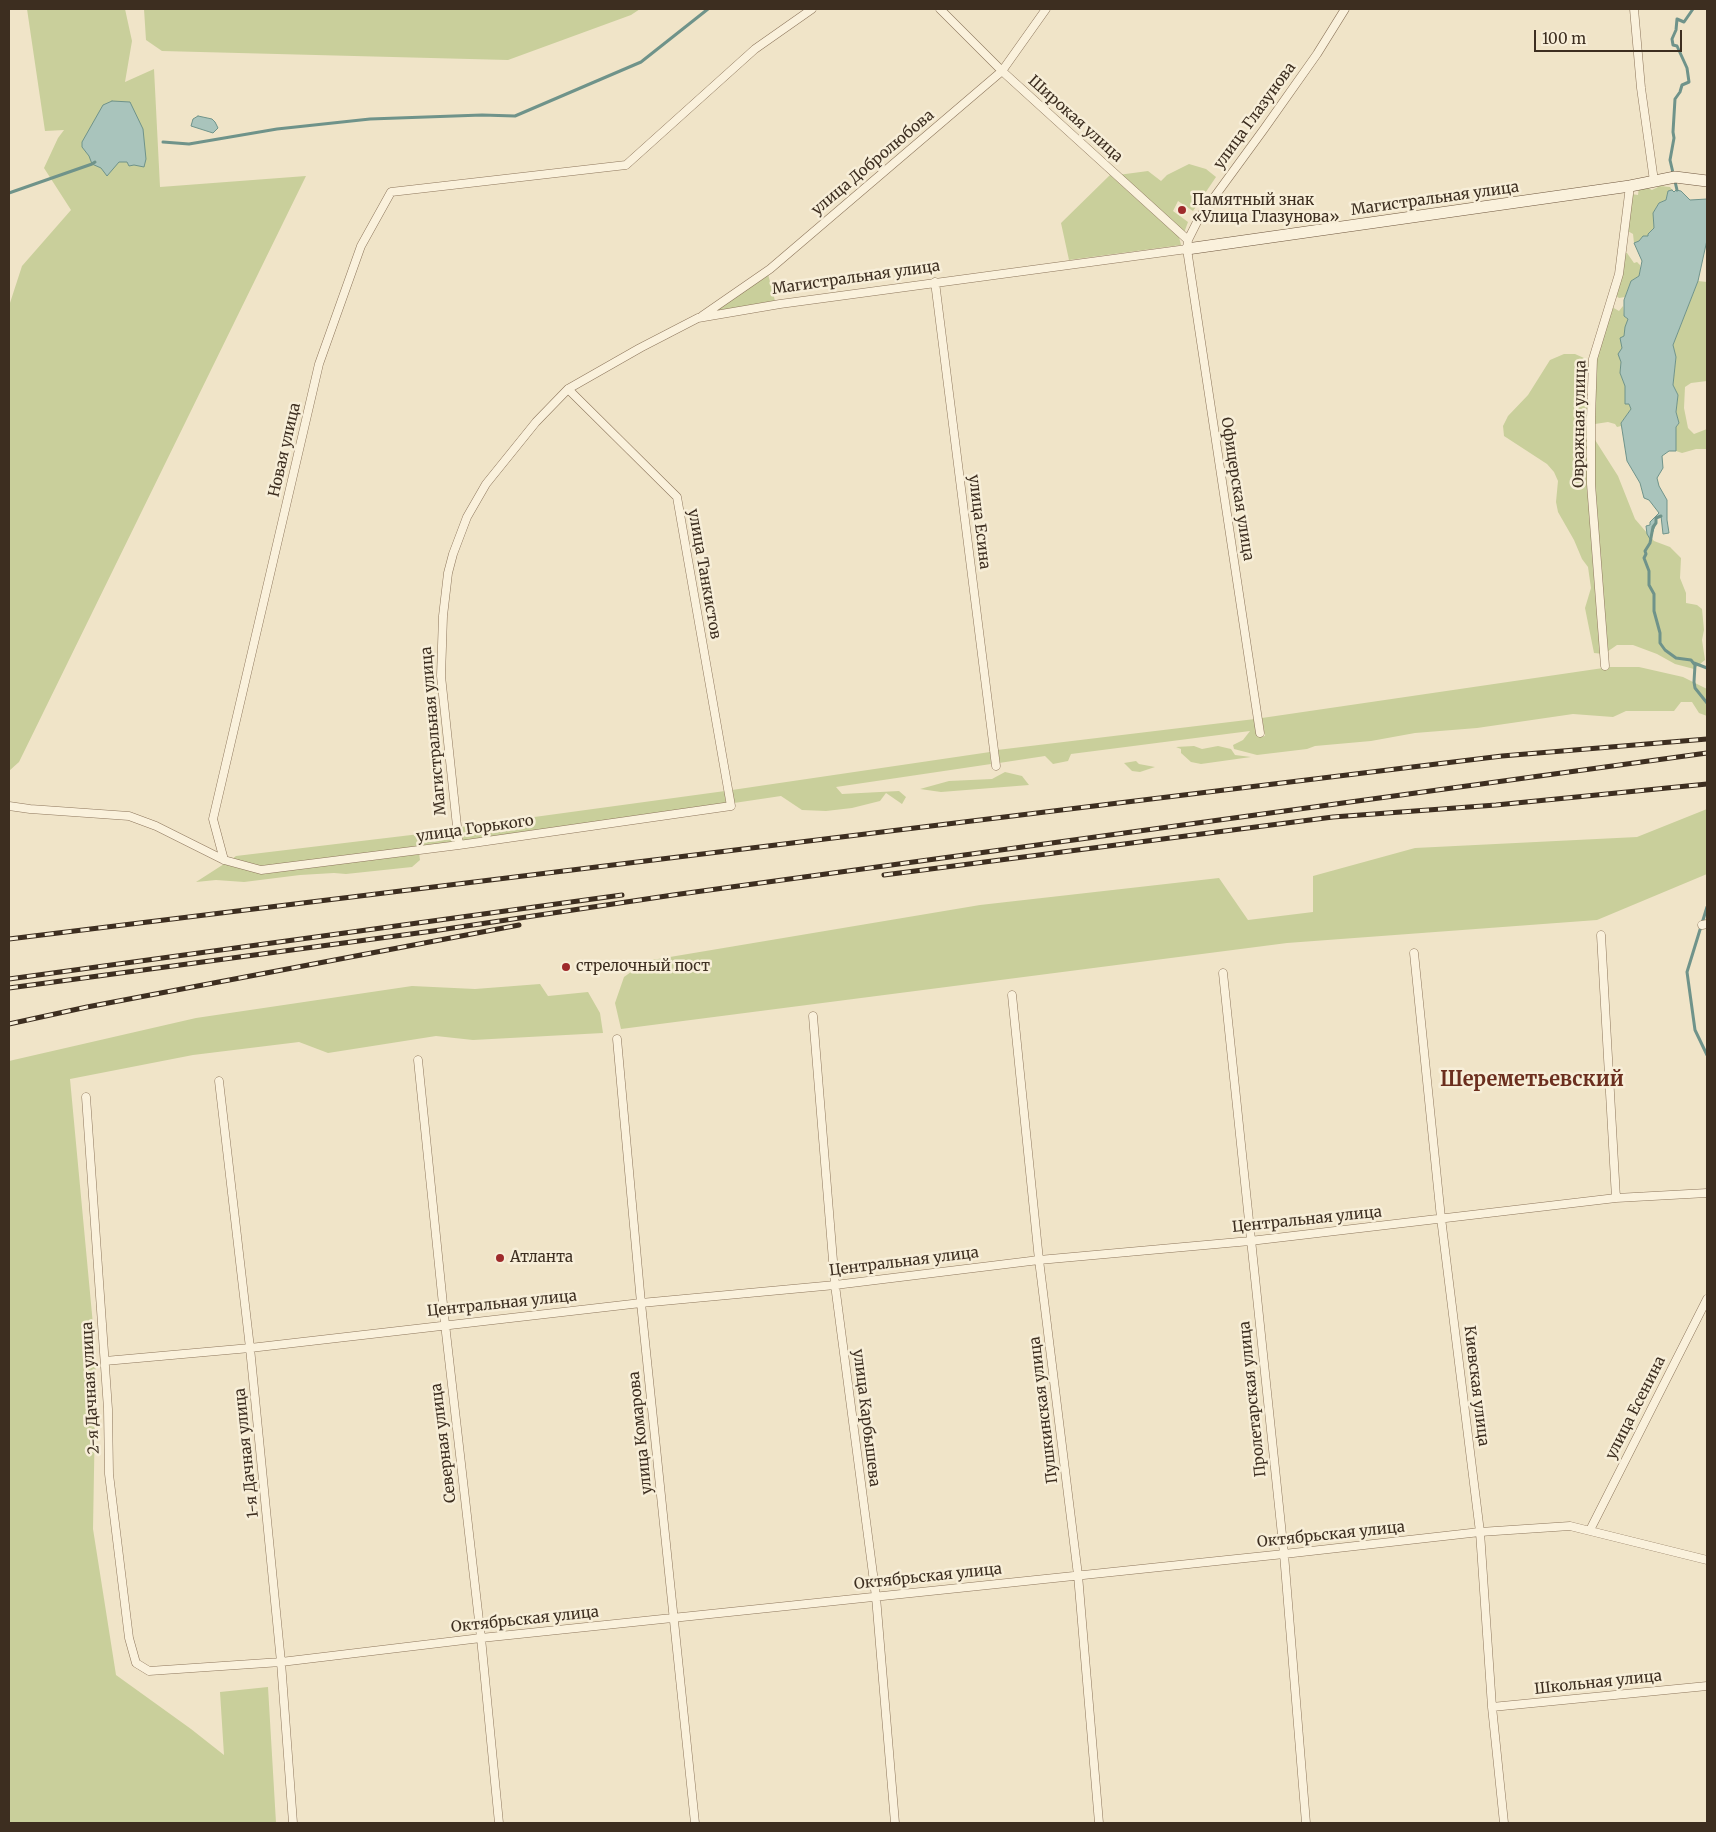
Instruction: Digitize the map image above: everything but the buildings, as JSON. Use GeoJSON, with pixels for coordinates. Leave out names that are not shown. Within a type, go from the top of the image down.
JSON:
{"type":"FeatureCollection","features":[{"type":"Feature","properties":{"kind":"street","name":"Новая улица"},"geometry":{"type":"LineString","coordinates":[[224,860],[213,819],[319,364],[361,246],[391,192],[626,165],[755,49],[812,9]]}},
{"type":"Feature","properties":{"kind":"street","name":"Широкая улица"},"geometry":{"type":"LineString","coordinates":[[940,9],[1002,71],[1188,244]]}},
{"type":"Feature","properties":{"kind":"street","name":"улица Добролюбова"},"geometry":{"type":"LineString","coordinates":[[698,318],[770,269],[1002,71],[1046,9]]}},
{"type":"Feature","properties":{"kind":"street","name":"улица Глазунова"},"geometry":{"type":"LineString","coordinates":[[1188,244],[1199,218],[1317,54],[1345,9]]}},
{"type":"Feature","properties":{"kind":"street"},"geometry":{"type":"LineString","coordinates":[[1634,9],[1641,88],[1655,181]]}},
{"type":"Feature","properties":{"kind":"street","name":"Магистральная улица"},"geometry":{"type":"LineString","coordinates":[[459,845],[441,676],[443,616],[448,573],[453,554],[467,517],[486,484],[536,422],[568,389],[640,348],[698,318],[780,304],[1188,244],[1630,186],[1675,177],[1707,181]]}},
{"type":"Feature","properties":{"kind":"street","name":"Овражная улица"},"geometry":{"type":"LineString","coordinates":[[1606,666],[1592,484],[1591,417],[1593,359],[1619,274],[1630,186]]}},
{"type":"Feature","properties":{"kind":"street","name":"Офицерская улица"},"geometry":{"type":"LineString","coordinates":[[1188,244],[1260,733]]}},
{"type":"Feature","properties":{"kind":"street","name":"улица Есина"},"geometry":{"type":"LineString","coordinates":[[935,282],[996,766]]}},
{"type":"Feature","properties":{"kind":"street","name":"улица Танкистов"},"geometry":{"type":"LineString","coordinates":[[568,389],[677,497],[731,806]]}},
{"type":"Feature","properties":{"kind":"street"},"geometry":{"type":"LineString","coordinates":[[9,806],[129,816],[156,826],[224,860]]}},
{"type":"Feature","properties":{"kind":"street","name":"улица Горького"},"geometry":{"type":"LineString","coordinates":[[224,860],[261,870],[459,845],[731,806]]}},
{"type":"Feature","properties":{"kind":"street"},"geometry":{"type":"LineString","coordinates":[[1601,935],[1616,1198]]}},
{"type":"Feature","properties":{"kind":"street","name":"Киевская улица"},"geometry":{"type":"LineString","coordinates":[[1414,953],[1441,1218],[1480,1532],[1492,1707],[1504,1823]]}},
{"type":"Feature","properties":{"kind":"street","name":"Пролетарская улица"},"geometry":{"type":"LineString","coordinates":[[1223,973],[1284,1554],[1306,1823]]}},
{"type":"Feature","properties":{"kind":"street","name":"Пушкинская улица"},"geometry":{"type":"LineString","coordinates":[[1012,995],[1040,1260],[1078,1575],[1099,1823]]}},
{"type":"Feature","properties":{"kind":"street","name":"улица Карбышева"},"geometry":{"type":"LineString","coordinates":[[813,1016],[835,1285],[876,1597],[895,1823]]}},
{"type":"Feature","properties":{"kind":"street","name":"улица Комарова"},"geometry":{"type":"LineString","coordinates":[[617,1039],[641,1303],[695,1823]]}},
{"type":"Feature","properties":{"kind":"street","name":"Северная улица"},"geometry":{"type":"LineString","coordinates":[[418,1060],[444,1324],[481,1638],[500,1823]]}},
{"type":"Feature","properties":{"kind":"street","name":"1-я Дачная улица"},"geometry":{"type":"LineString","coordinates":[[219,1081],[250,1348],[281,1662],[293,1823]]}},
{"type":"Feature","properties":{"kind":"street","name":"2-я Дачная улица"},"geometry":{"type":"LineString","coordinates":[[86,1096],[105,1361],[109,1474],[129,1638],[136,1662],[148,1671]]}},
{"type":"Feature","properties":{"kind":"street","name":"Центральная улица"},"geometry":{"type":"LineString","coordinates":[[105,1361],[250,1348],[444,1324],[641,1303],[835,1285],[1040,1260],[1250,1241],[1616,1198],[1707,1193]]}},
{"type":"Feature","properties":{"kind":"street","name":"улица Есенина"},"geometry":{"type":"LineString","coordinates":[[1590,1530],[1707,1299]]}},
{"type":"Feature","properties":{"kind":"street","name":"Октябрьская улица"},"geometry":{"type":"LineString","coordinates":[[148,1671],[281,1662],[481,1638],[1480,1532],[1570,1526],[1707,1560]]}},
{"type":"Feature","properties":{"kind":"street","name":"Школьная улица"},"geometry":{"type":"LineString","coordinates":[[1492,1707],[1707,1686]]}},
{"type":"Feature","properties":{"kind":"green space"},"geometry":{"type":"Polygon","coordinates":[[[27,9],[125,9],[132,41],[125,82],[154,69],[160,187],[306,176],[19,762],[9,771],[9,306],[22,266],[71,210],[44,168],[58,138],[64,130],[45,131],[27,9]]]}},
{"type":"Feature","properties":{"kind":"green space"},"geometry":{"type":"Polygon","coordinates":[[[144,9],[640,9],[631,15],[508,60],[162,51],[146,40],[144,9]]]}},
{"type":"Feature","properties":{"kind":"green space"},"geometry":{"type":"Polygon","coordinates":[[[1189,164],[1206,169],[1216,177],[1193,211],[1178,201],[1173,211],[1188,222],[1184,233],[1118,175],[1148,171],[1161,181],[1167,175],[1189,164]]]}},
{"type":"Feature","properties":{"kind":"green space"},"geometry":{"type":"Polygon","coordinates":[[[1110,175],[1179,237],[1181,245],[1069,260],[1061,223],[1110,175]]]}},
{"type":"Feature","properties":{"kind":"green space"},"geometry":{"type":"Polygon","coordinates":[[[1660,186],[1670,187],[1672,190],[1668,191],[1666,200],[1659,203],[1653,213],[1654,228],[1649,236],[1644,236],[1634,243],[1633,234],[1626,230],[1631,194],[1638,195],[1639,187],[1646,187],[1652,190],[1660,186]]]}},
{"type":"Feature","properties":{"kind":"green space"},"geometry":{"type":"Polygon","coordinates":[[[1624,253],[1627,253],[1634,263],[1637,262],[1640,265],[1640,270],[1639,276],[1631,281],[1625,297],[1619,298],[1615,295],[1624,253]]]}},
{"type":"Feature","properties":{"kind":"green space"},"geometry":{"type":"Polygon","coordinates":[[[768,274],[775,301],[714,312],[768,274]]]}},
{"type":"Feature","properties":{"kind":"green space"},"geometry":{"type":"Polygon","coordinates":[[[1698,281],[1707,282],[1707,381],[1691,383],[1685,387],[1684,408],[1688,428],[1694,434],[1707,429],[1707,449],[1696,449],[1682,453],[1676,451],[1676,427],[1679,423],[1676,412],[1678,395],[1673,385],[1676,357],[1673,345],[1698,281]]]}},
{"type":"Feature","properties":{"kind":"green space"},"geometry":{"type":"Polygon","coordinates":[[[1623,306],[1624,316],[1628,319],[1620,357],[1620,373],[1625,385],[1625,404],[1629,404],[1631,409],[1621,423],[1621,426],[1617,427],[1615,424],[1608,422],[1595,424],[1596,360],[1612,307],[1619,311],[1623,306]]]}},
{"type":"Feature","properties":{"kind":"green space"},"geometry":{"type":"Polygon","coordinates":[[[1564,354],[1575,354],[1584,358],[1589,366],[1585,379],[1585,404],[1591,413],[1583,421],[1618,476],[1635,519],[1654,541],[1670,547],[1681,558],[1680,578],[1686,593],[1686,603],[1697,605],[1702,609],[1704,630],[1702,640],[1705,660],[1694,669],[1675,664],[1657,654],[1633,645],[1617,645],[1604,654],[1594,653],[1585,608],[1591,588],[1588,567],[1558,512],[1556,502],[1558,481],[1554,472],[1547,464],[1504,436],[1503,426],[1508,416],[1528,395],[1550,360],[1564,354]]]}},
{"type":"Feature","properties":{"kind":"green space"},"geometry":{"type":"Polygon","coordinates":[[[1610,667],[1639,667],[1683,677],[1707,689],[1707,716],[1699,713],[1692,702],[1681,702],[1674,711],[1626,711],[1613,717],[1573,714],[1477,728],[1415,733],[1371,741],[1315,746],[1307,749],[1257,755],[1234,749],[1233,745],[1243,740],[1250,731],[1071,754],[1068,761],[1053,764],[1045,756],[999,763],[997,750],[1255,719],[1258,737],[1265,736],[1262,718],[1610,667]]]}},
{"type":"Feature","properties":{"kind":"green space"},"geometry":{"type":"Polygon","coordinates":[[[1194,746],[1202,749],[1218,746],[1231,749],[1235,755],[1251,757],[1201,764],[1191,762],[1181,753],[1181,749],[1176,747],[1194,746]]]}},
{"type":"Feature","properties":{"kind":"green space"},"geometry":{"type":"Polygon","coordinates":[[[990,752],[991,764],[836,787],[842,794],[899,791],[906,797],[902,804],[886,793],[880,801],[852,808],[826,811],[802,810],[781,796],[734,803],[732,790],[990,752]]]}},
{"type":"Feature","properties":{"kind":"green space"},"geometry":{"type":"Polygon","coordinates":[[[1136,761],[1139,764],[1155,767],[1140,772],[1132,771],[1124,763],[1136,761]]]}},
{"type":"Feature","properties":{"kind":"green space"},"geometry":{"type":"Polygon","coordinates":[[[1005,772],[1022,776],[1029,785],[941,792],[920,789],[949,781],[992,779],[1005,772]]]}},
{"type":"Feature","properties":{"kind":"green space"},"geometry":{"type":"Polygon","coordinates":[[[725,791],[726,803],[463,841],[461,827],[725,791]]]}},
{"type":"Feature","properties":{"kind":"green space"},"geometry":{"type":"Polygon","coordinates":[[[1707,809],[1707,874],[1597,920],[1287,943],[621,1029],[615,1003],[624,977],[646,961],[980,905],[1219,878],[1248,920],[1313,912],[1313,876],[1415,848],[1637,837],[1707,809]]]}},
{"type":"Feature","properties":{"kind":"green space"},"geometry":{"type":"Polygon","coordinates":[[[453,830],[455,842],[262,867],[232,859],[236,856],[453,830]]]}},
{"type":"Feature","properties":{"kind":"green space"},"geometry":{"type":"Polygon","coordinates":[[[419,853],[420,860],[412,867],[346,874],[300,875],[244,882],[216,880],[196,882],[224,864],[260,873],[419,853]]]}},
{"type":"Feature","properties":{"kind":"green space"},"geometry":{"type":"Polygon","coordinates":[[[540,984],[548,996],[588,992],[600,1013],[603,1033],[473,1040],[436,1036],[328,1053],[299,1042],[193,1055],[70,1079],[96,1357],[93,1529],[116,1675],[224,1755],[220,1692],[268,1687],[276,1823],[9,1823],[9,1061],[196,1018],[412,986],[475,989],[540,984]]]}},
{"type":"Feature","properties":{"kind":"water"},"geometry":{"type":"Polygon","coordinates":[[[112,101],[130,102],[143,129],[146,159],[144,167],[129,166],[127,162],[119,162],[107,176],[101,168],[92,164],[82,147],[82,142],[103,105],[112,101]]]}},
{"type":"Feature","properties":{"kind":"water"},"geometry":{"type":"Polygon","coordinates":[[[198,116],[212,119],[218,128],[213,133],[191,126],[193,119],[198,116]]]}},
{"type":"Feature","properties":{"kind":"water"},"geometry":{"type":"Polygon","coordinates":[[[1672,190],[1674,192],[1676,190],[1681,191],[1690,200],[1707,199],[1707,240],[1698,281],[1673,345],[1676,357],[1673,385],[1678,395],[1676,412],[1679,423],[1676,427],[1676,451],[1669,451],[1662,456],[1663,468],[1657,478],[1667,500],[1669,533],[1663,534],[1661,516],[1656,518],[1650,539],[1646,526],[1650,525],[1650,522],[1659,513],[1649,500],[1644,498],[1640,483],[1627,461],[1621,423],[1631,409],[1629,404],[1625,404],[1625,386],[1620,373],[1621,362],[1618,354],[1622,348],[1620,338],[1624,336],[1628,319],[1624,316],[1624,300],[1631,281],[1639,276],[1642,261],[1634,243],[1643,236],[1648,236],[1654,228],[1653,213],[1659,203],[1666,200],[1668,191],[1672,190]]]}},
{"type":"Feature","properties":{"kind":"waterway"},"geometry":{"type":"LineString","coordinates":[[163,142],[189,144],[277,129],[370,119],[482,115],[515,116],[641,62],[708,9]]}},
{"type":"Feature","properties":{"kind":"waterway"},"geometry":{"type":"LineString","coordinates":[[1677,190],[1670,160],[1674,138],[1675,99],[1682,85],[1689,82],[1687,68],[1677,46],[1673,45],[1672,39],[1676,30],[1677,19],[1684,22],[1693,9]]}},
{"type":"Feature","properties":{"kind":"waterway"},"geometry":{"type":"LineString","coordinates":[[9,193],[95,162]]}},
{"type":"Feature","properties":{"kind":"waterway"},"geometry":{"type":"LineString","coordinates":[[1661,516],[1656,518],[1644,558],[1649,571],[1649,585],[1654,594],[1654,611],[1660,633],[1660,643],[1665,650],[1676,658],[1691,660],[1695,665],[1695,688],[1707,703]]}},
{"type":"Feature","properties":{"kind":"waterway"},"geometry":{"type":"LineString","coordinates":[[1694,663],[1707,668]]}},
{"type":"Feature","properties":{"kind":"waterway"},"geometry":{"type":"LineString","coordinates":[[1707,907],[1687,972],[1695,1030],[1707,1055]]}},
{"type":"Feature","properties":{"kind":"railway"},"geometry":{"type":"LineString","coordinates":[[9,939],[1502,756],[1707,739]]}},
{"type":"Feature","properties":{"kind":"railway"},"geometry":{"type":"LineString","coordinates":[[9,988],[433,931],[673,895],[1707,753]]}},
{"type":"Feature","properties":{"kind":"railway"},"geometry":{"type":"LineString","coordinates":[[884,875],[1333,817],[1496,805],[1707,784]]}},
{"type":"Feature","properties":{"kind":"railway"},"geometry":{"type":"LineString","coordinates":[[9,979],[622,895]]}},
{"type":"Feature","properties":{"kind":"railway"},"geometry":{"type":"LineString","coordinates":[[9,1024],[87,1007],[519,925]]}},
{"type":"Feature","properties":{"kind":"place","name":"Памятный знак «Улица Глазунова»"},"geometry":{"type":"Point","coordinates":[1182,210]}},
{"type":"Feature","properties":{"kind":"place","name":"стрелочный пост"},"geometry":{"type":"Point","coordinates":[566,967]}},
{"type":"Feature","properties":{"kind":"place","name":"Атланта"},"geometry":{"type":"Point","coordinates":[500,1258]}},
{"type":"Feature","properties":{"kind":"district","name":"Шереметьевский"},"geometry":{"type":"Point","coordinates":[1532,1080]}}]}
